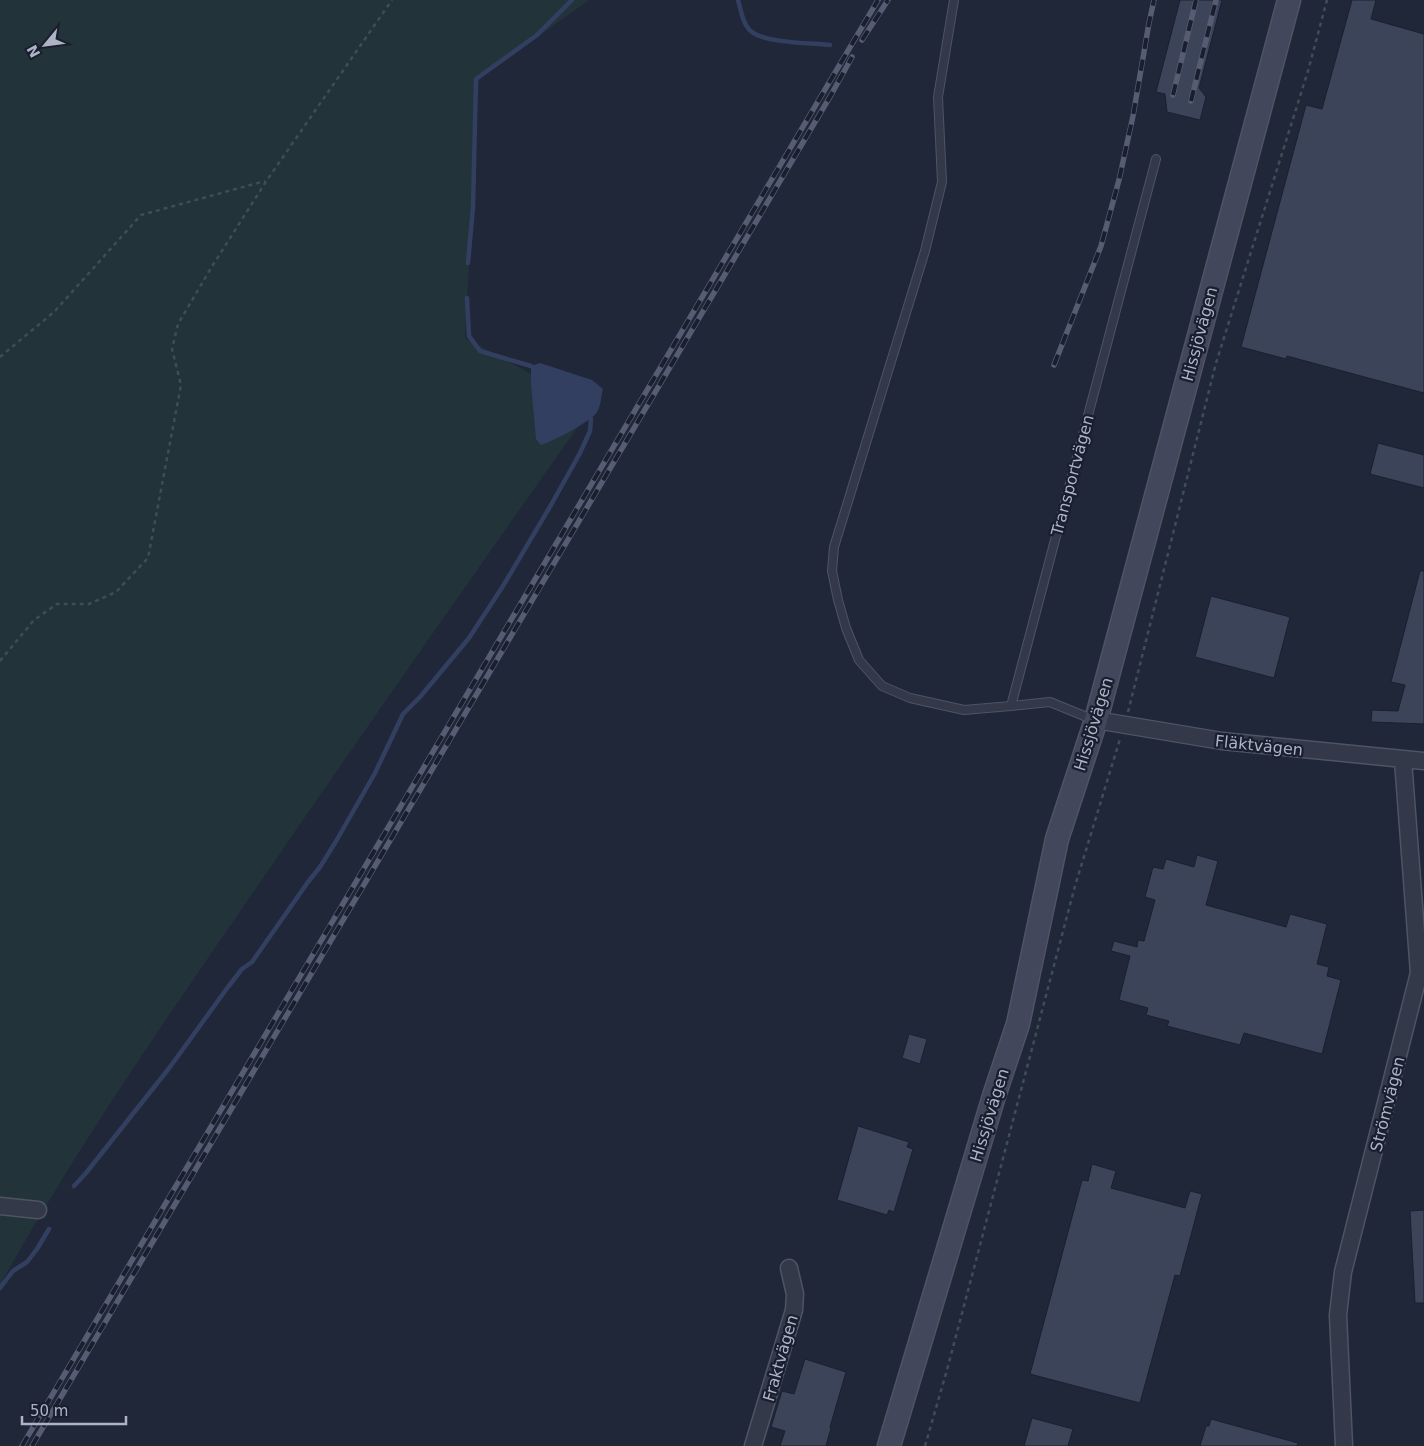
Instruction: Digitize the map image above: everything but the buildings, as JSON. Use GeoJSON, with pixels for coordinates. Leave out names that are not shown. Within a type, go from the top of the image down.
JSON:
{"type":"FeatureCollection","features":[{"type":"Feature","properties":{"kind":"main road","name":"Hissjövägen"},"geometry":{"type":"LineString","coordinates":[[889,1446],[994,1096],[1018,1024],[1057,839],[1096,720],[1289,0]]}},
{"type":"Feature","properties":{"kind":"street","name":"Fläktvägen"},"geometry":{"type":"LineString","coordinates":[[1096,720],[1222,741],[1424,761]]}},
{"type":"Feature","properties":{"kind":"street","name":"Strömvägen"},"geometry":{"type":"LineString","coordinates":[[1344,1446],[1338,1315],[1343,1272],[1419,973],[1403,760]]}},
{"type":"Feature","properties":{"kind":"street"},"geometry":{"type":"LineString","coordinates":[[0,1206],[38,1210]]}},
{"type":"Feature","properties":{"kind":"street","name":"Fraktvägen"},"geometry":{"type":"LineString","coordinates":[[753,1446],[794,1310],[795,1294],[789,1268]]}},
{"type":"Feature","properties":{"kind":"lane"},"geometry":{"type":"LineString","coordinates":[[954,0],[938,97],[942,182],[925,251],[834,547],[832,571],[846,628],[859,660],[882,686],[910,698],[964,710],[1050,702],[1096,720]]}},
{"type":"Feature","properties":{"kind":"lane","name":"Transportvägen"},"geometry":{"type":"LineString","coordinates":[[1011,706],[1156,159]]}},
{"type":"Feature","properties":{"kind":"path"},"geometry":{"type":"LineString","coordinates":[[0,661],[34,620],[58,604],[89,604],[116,592],[148,558],[181,385],[172,349],[178,324],[267,180],[392,0]]}},
{"type":"Feature","properties":{"kind":"path"},"geometry":{"type":"LineString","coordinates":[[925,1446],[948,1370],[1073,896],[1124,725],[1216,363],[1308,71],[1327,0]]}},
{"type":"Feature","properties":{"kind":"path"},"geometry":{"type":"LineString","coordinates":[[0,357],[54,312],[141,215],[267,180]]}},
{"type":"Feature","properties":{"kind":"shaded area"},"geometry":{"type":"Polygon","coordinates":[[[0,0],[589,0],[479,79],[465,338],[592,407],[215,947],[88,1138],[28,1235],[0,1285],[0,0]]]}},
{"type":"Feature","properties":{"kind":"water"},"geometry":{"type":"Polygon","coordinates":[[[540,363],[592,380],[603,389],[599,407],[594,416],[571,431],[541,445],[536,439],[531,384],[531,366],[540,363]]]}},
{"type":"Feature","properties":{"kind":"waterway"},"geometry":{"type":"LineString","coordinates":[[468,263],[473,207],[476,79],[537,35],[572,0]]}},
{"type":"Feature","properties":{"kind":"waterway"},"geometry":{"type":"LineString","coordinates":[[738,0],[746,26],[759,36],[801,43],[830,45]]}},
{"type":"Feature","properties":{"kind":"waterway"},"geometry":{"type":"LineString","coordinates":[[467,298],[469,336],[480,351],[531,366]]}},
{"type":"Feature","properties":{"kind":"waterway"},"geometry":{"type":"LineString","coordinates":[[74,1186],[170,1067],[242,969],[252,962],[320,867],[375,773],[403,714],[420,697],[469,638],[503,586],[580,453],[590,431],[591,419]]}},
{"type":"Feature","properties":{"kind":"waterway"},"geometry":{"type":"LineString","coordinates":[[0,1288],[13,1271],[27,1262],[49,1229]]}},
{"type":"Feature","properties":{"kind":"railway"},"geometry":{"type":"LineString","coordinates":[[22,1446],[878,0]]}},
{"type":"Feature","properties":{"kind":"railway"},"geometry":{"type":"LineString","coordinates":[[862,40],[888,0]]}},
{"type":"Feature","properties":{"kind":"railway"},"geometry":{"type":"LineString","coordinates":[[1054,365],[1101,246],[1119,180],[1133,116],[1154,0]]}},
{"type":"Feature","properties":{"kind":"railway"},"geometry":{"type":"LineString","coordinates":[[1173,95],[1196,0]]}},
{"type":"Feature","properties":{"kind":"railway"},"geometry":{"type":"LineString","coordinates":[[1191,101],[1216,0]]}},
{"type":"Feature","properties":{"kind":"railway"},"geometry":{"type":"LineString","coordinates":[[32,1446],[852,57]]}}]}
